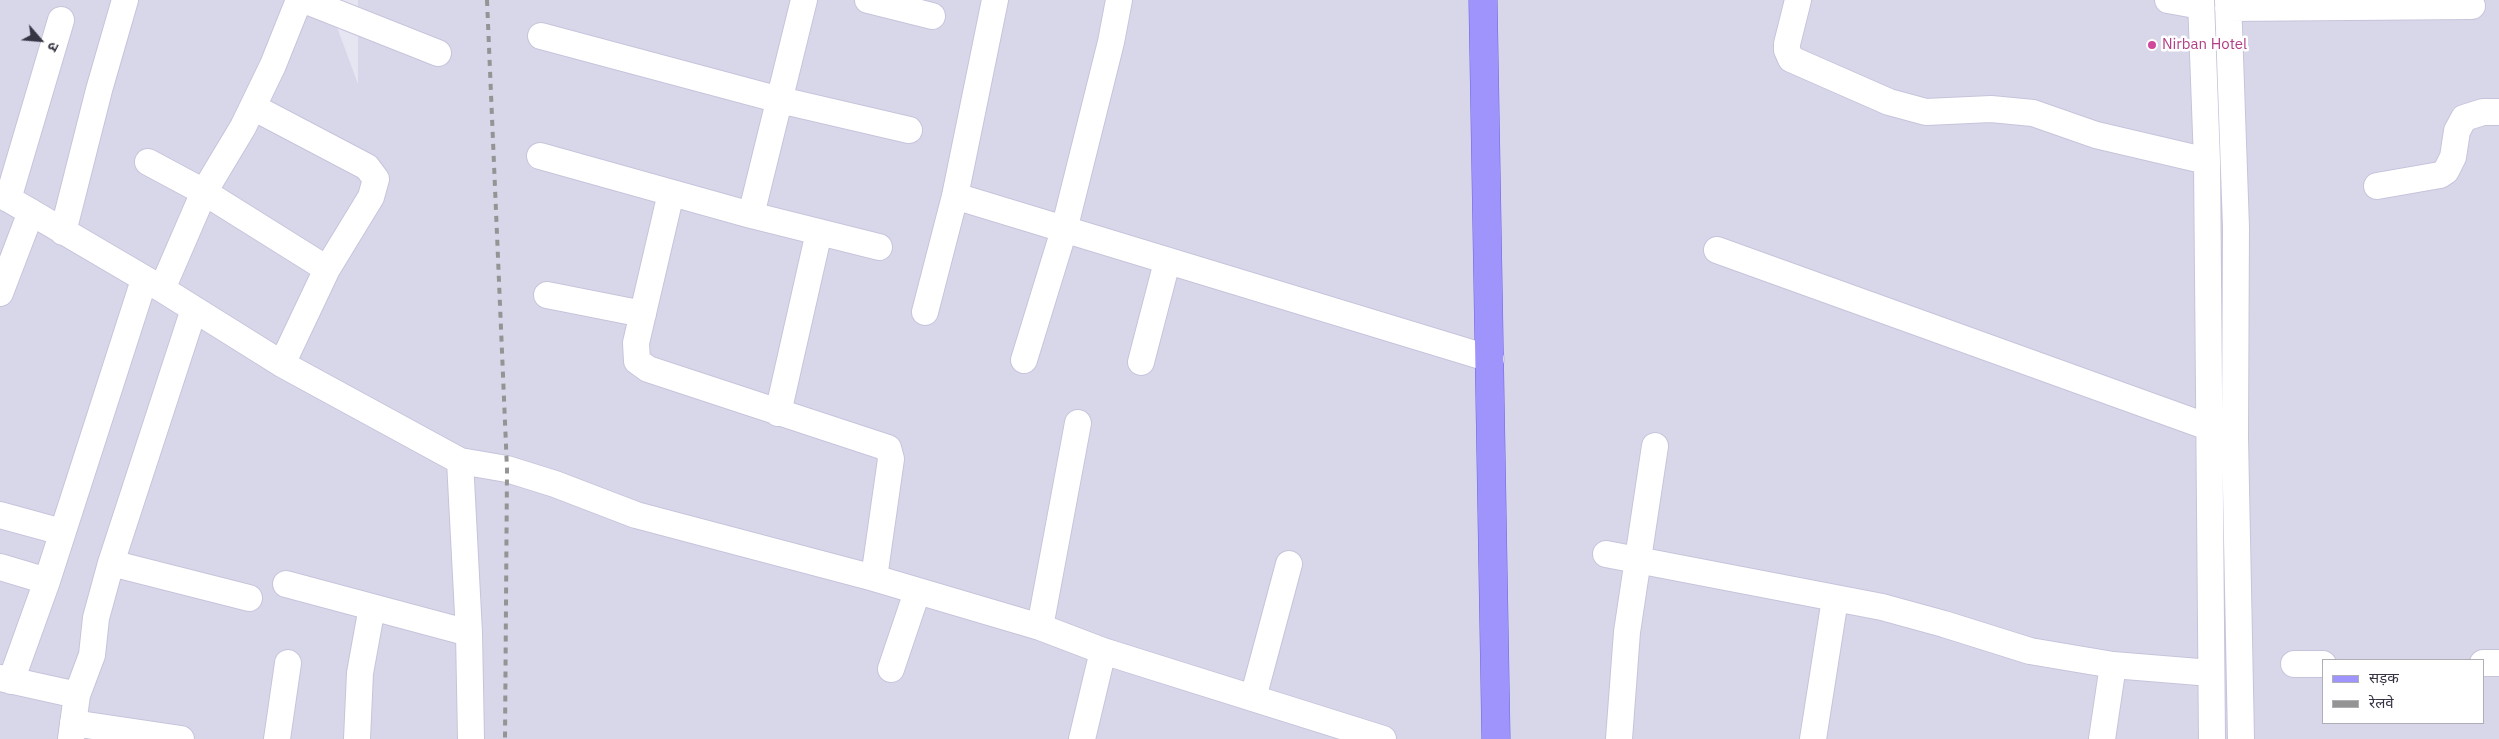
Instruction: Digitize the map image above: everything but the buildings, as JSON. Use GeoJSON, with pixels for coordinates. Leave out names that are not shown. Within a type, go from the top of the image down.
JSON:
{"type":"FeatureCollection","features":[{"type":"Feature","properties":{"kind":"main road"},"geometry":{"type":"LineString","coordinates":[[1483,0],[1491,358],[1496,739]]}},
{"type":"Feature","properties":{"kind":"street"},"geometry":{"type":"LineString","coordinates":[[63,232],[99,90],[125,0]]}},
{"type":"Feature","properties":{"kind":"street"},"geometry":{"type":"LineString","coordinates":[[77,695],[5,680],[47,581],[62,532],[153,284],[253,107],[273,65],[299,0]]}},
{"type":"Feature","properties":{"kind":"street"},"geometry":{"type":"LineString","coordinates":[[304,0],[438,53]]}},
{"type":"Feature","properties":{"kind":"street"},"geometry":{"type":"LineString","coordinates":[[752,215],[804,0]]}},
{"type":"Feature","properties":{"kind":"street"},"geometry":{"type":"LineString","coordinates":[[868,0],[932,16]]}},
{"type":"Feature","properties":{"kind":"street"},"geometry":{"type":"LineString","coordinates":[[925,312],[955,196],[995,0]]}},
{"type":"Feature","properties":{"kind":"street"},"geometry":{"type":"LineString","coordinates":[[1024,360],[1064,230],[1111,42],[1119,0]]}},
{"type":"Feature","properties":{"kind":"street"},"geometry":{"type":"LineString","coordinates":[[1798,0],[1787,44],[1787,50],[1791,59],[1889,102],[1926,112],[1991,110],[2033,113],[2096,135],[2207,161]]}},
{"type":"Feature","properties":{"kind":"street"},"geometry":{"type":"LineString","coordinates":[[2168,0],[2201,3],[2207,161],[2212,739]]}},
{"type":"Feature","properties":{"kind":"street"},"geometry":{"type":"LineString","coordinates":[[2241,739],[2235,436],[2236,227],[2228,4],[2472,6]]}},
{"type":"Feature","properties":{"kind":"street"},"geometry":{"type":"LineString","coordinates":[[61,20],[4,196],[153,284],[282,364],[460,461],[507,469],[555,484],[636,515],[874,578],[1040,627],[1103,651],[1374,738]]}},
{"type":"Feature","properties":{"kind":"street"},"geometry":{"type":"LineString","coordinates":[[541,36],[780,100],[909,130]]}},
{"type":"Feature","properties":{"kind":"street"},"geometry":{"type":"LineString","coordinates":[[253,107],[367,167],[374,173],[376,179],[371,197],[327,269],[282,364]]}},
{"type":"Feature","properties":{"kind":"street"},"geometry":{"type":"LineString","coordinates":[[2377,186],[2440,175],[2446,171],[2453,157],[2457,131],[2464,118],[2483,112],[2499,112]]}},
{"type":"Feature","properties":{"kind":"street"},"geometry":{"type":"LineString","coordinates":[[540,156],[752,215],[880,247]]}},
{"type":"Feature","properties":{"kind":"street"},"geometry":{"type":"LineString","coordinates":[[148,162],[204,192],[327,269]]}},
{"type":"Feature","properties":{"kind":"street"},"geometry":{"type":"LineString","coordinates":[[671,193],[643,314],[636,350],[637,361],[648,370],[888,448],[891,459],[874,578]]}},
{"type":"Feature","properties":{"kind":"street"},"geometry":{"type":"LineString","coordinates":[[955,196],[1167,262],[1491,358]]}},
{"type":"Feature","properties":{"kind":"street"},"geometry":{"type":"LineString","coordinates":[[0,293],[31,212]]}},
{"type":"Feature","properties":{"kind":"street"},"geometry":{"type":"LineString","coordinates":[[778,413],[819,232]]}},
{"type":"Feature","properties":{"kind":"street"},"geometry":{"type":"LineString","coordinates":[[1717,250],[2235,436]]}},
{"type":"Feature","properties":{"kind":"street"},"geometry":{"type":"LineString","coordinates":[[1141,362],[1167,262]]}},
{"type":"Feature","properties":{"kind":"street"},"geometry":{"type":"LineString","coordinates":[[547,295],[643,314]]}},
{"type":"Feature","properties":{"kind":"street"},"geometry":{"type":"LineString","coordinates":[[181,739],[72,731],[77,695],[92,655],[96,618],[111,563],[194,309]]}},
{"type":"Feature","properties":{"kind":"street"},"geometry":{"type":"LineString","coordinates":[[1040,627],[1078,423]]}},
{"type":"Feature","properties":{"kind":"street"},"geometry":{"type":"LineString","coordinates":[[1619,739],[1623,669],[1655,446]]}},
{"type":"Feature","properties":{"kind":"street"},"geometry":{"type":"LineString","coordinates":[[460,461],[469,632],[471,739]]}},
{"type":"Feature","properties":{"kind":"street"},"geometry":{"type":"LineString","coordinates":[[0,516],[62,532]]}},
{"type":"Feature","properties":{"kind":"street"},"geometry":{"type":"LineString","coordinates":[[1606,554],[1918,616],[2030,651],[2113,665],[2211,673]]}},
{"type":"Feature","properties":{"kind":"street"},"geometry":{"type":"LineString","coordinates":[[111,563],[249,598]]}},
{"type":"Feature","properties":{"kind":"street"},"geometry":{"type":"LineString","coordinates":[[1253,698],[1289,564]]}},
{"type":"Feature","properties":{"kind":"street"},"geometry":{"type":"LineString","coordinates":[[0,567],[47,581]]}},
{"type":"Feature","properties":{"kind":"street"},"geometry":{"type":"LineString","coordinates":[[286,584],[469,632]]}},
{"type":"Feature","properties":{"kind":"street"},"geometry":{"type":"LineString","coordinates":[[891,669],[917,592]]}},
{"type":"Feature","properties":{"kind":"street"},"geometry":{"type":"LineString","coordinates":[[1813,739],[1835,598]]}},
{"type":"Feature","properties":{"kind":"street"},"geometry":{"type":"LineString","coordinates":[[358,739],[360,673],[372,607]]}},
{"type":"Feature","properties":{"kind":"street"},"geometry":{"type":"LineString","coordinates":[[1082,739],[1103,651]]}},
{"type":"Feature","properties":{"kind":"street"},"geometry":{"type":"LineString","coordinates":[[277,739],[288,663]]}},
{"type":"Feature","properties":{"kind":"street"},"geometry":{"type":"LineString","coordinates":[[2294,664],[2322,664]]}},
{"type":"Feature","properties":{"kind":"street"},"geometry":{"type":"LineString","coordinates":[[2484,664],[2499,664]]}},
{"type":"Feature","properties":{"kind":"street"},"geometry":{"type":"LineString","coordinates":[[2102,739],[2113,665]]}},
{"type":"Feature","properties":{"kind":"shaded area"},"geometry":{"type":"Polygon","coordinates":[[[0,0],[327,0],[358,84],[358,0],[2499,0],[2499,739],[0,739],[0,0]]]}},
{"type":"Feature","properties":{"kind":"railway"},"geometry":{"type":"LineString","coordinates":[[487,0],[507,469],[505,739]]}},
{"type":"Feature","properties":{"kind":"place","name":"Nirban Hotel"},"geometry":{"type":"Point","coordinates":[2152,45]}}]}
